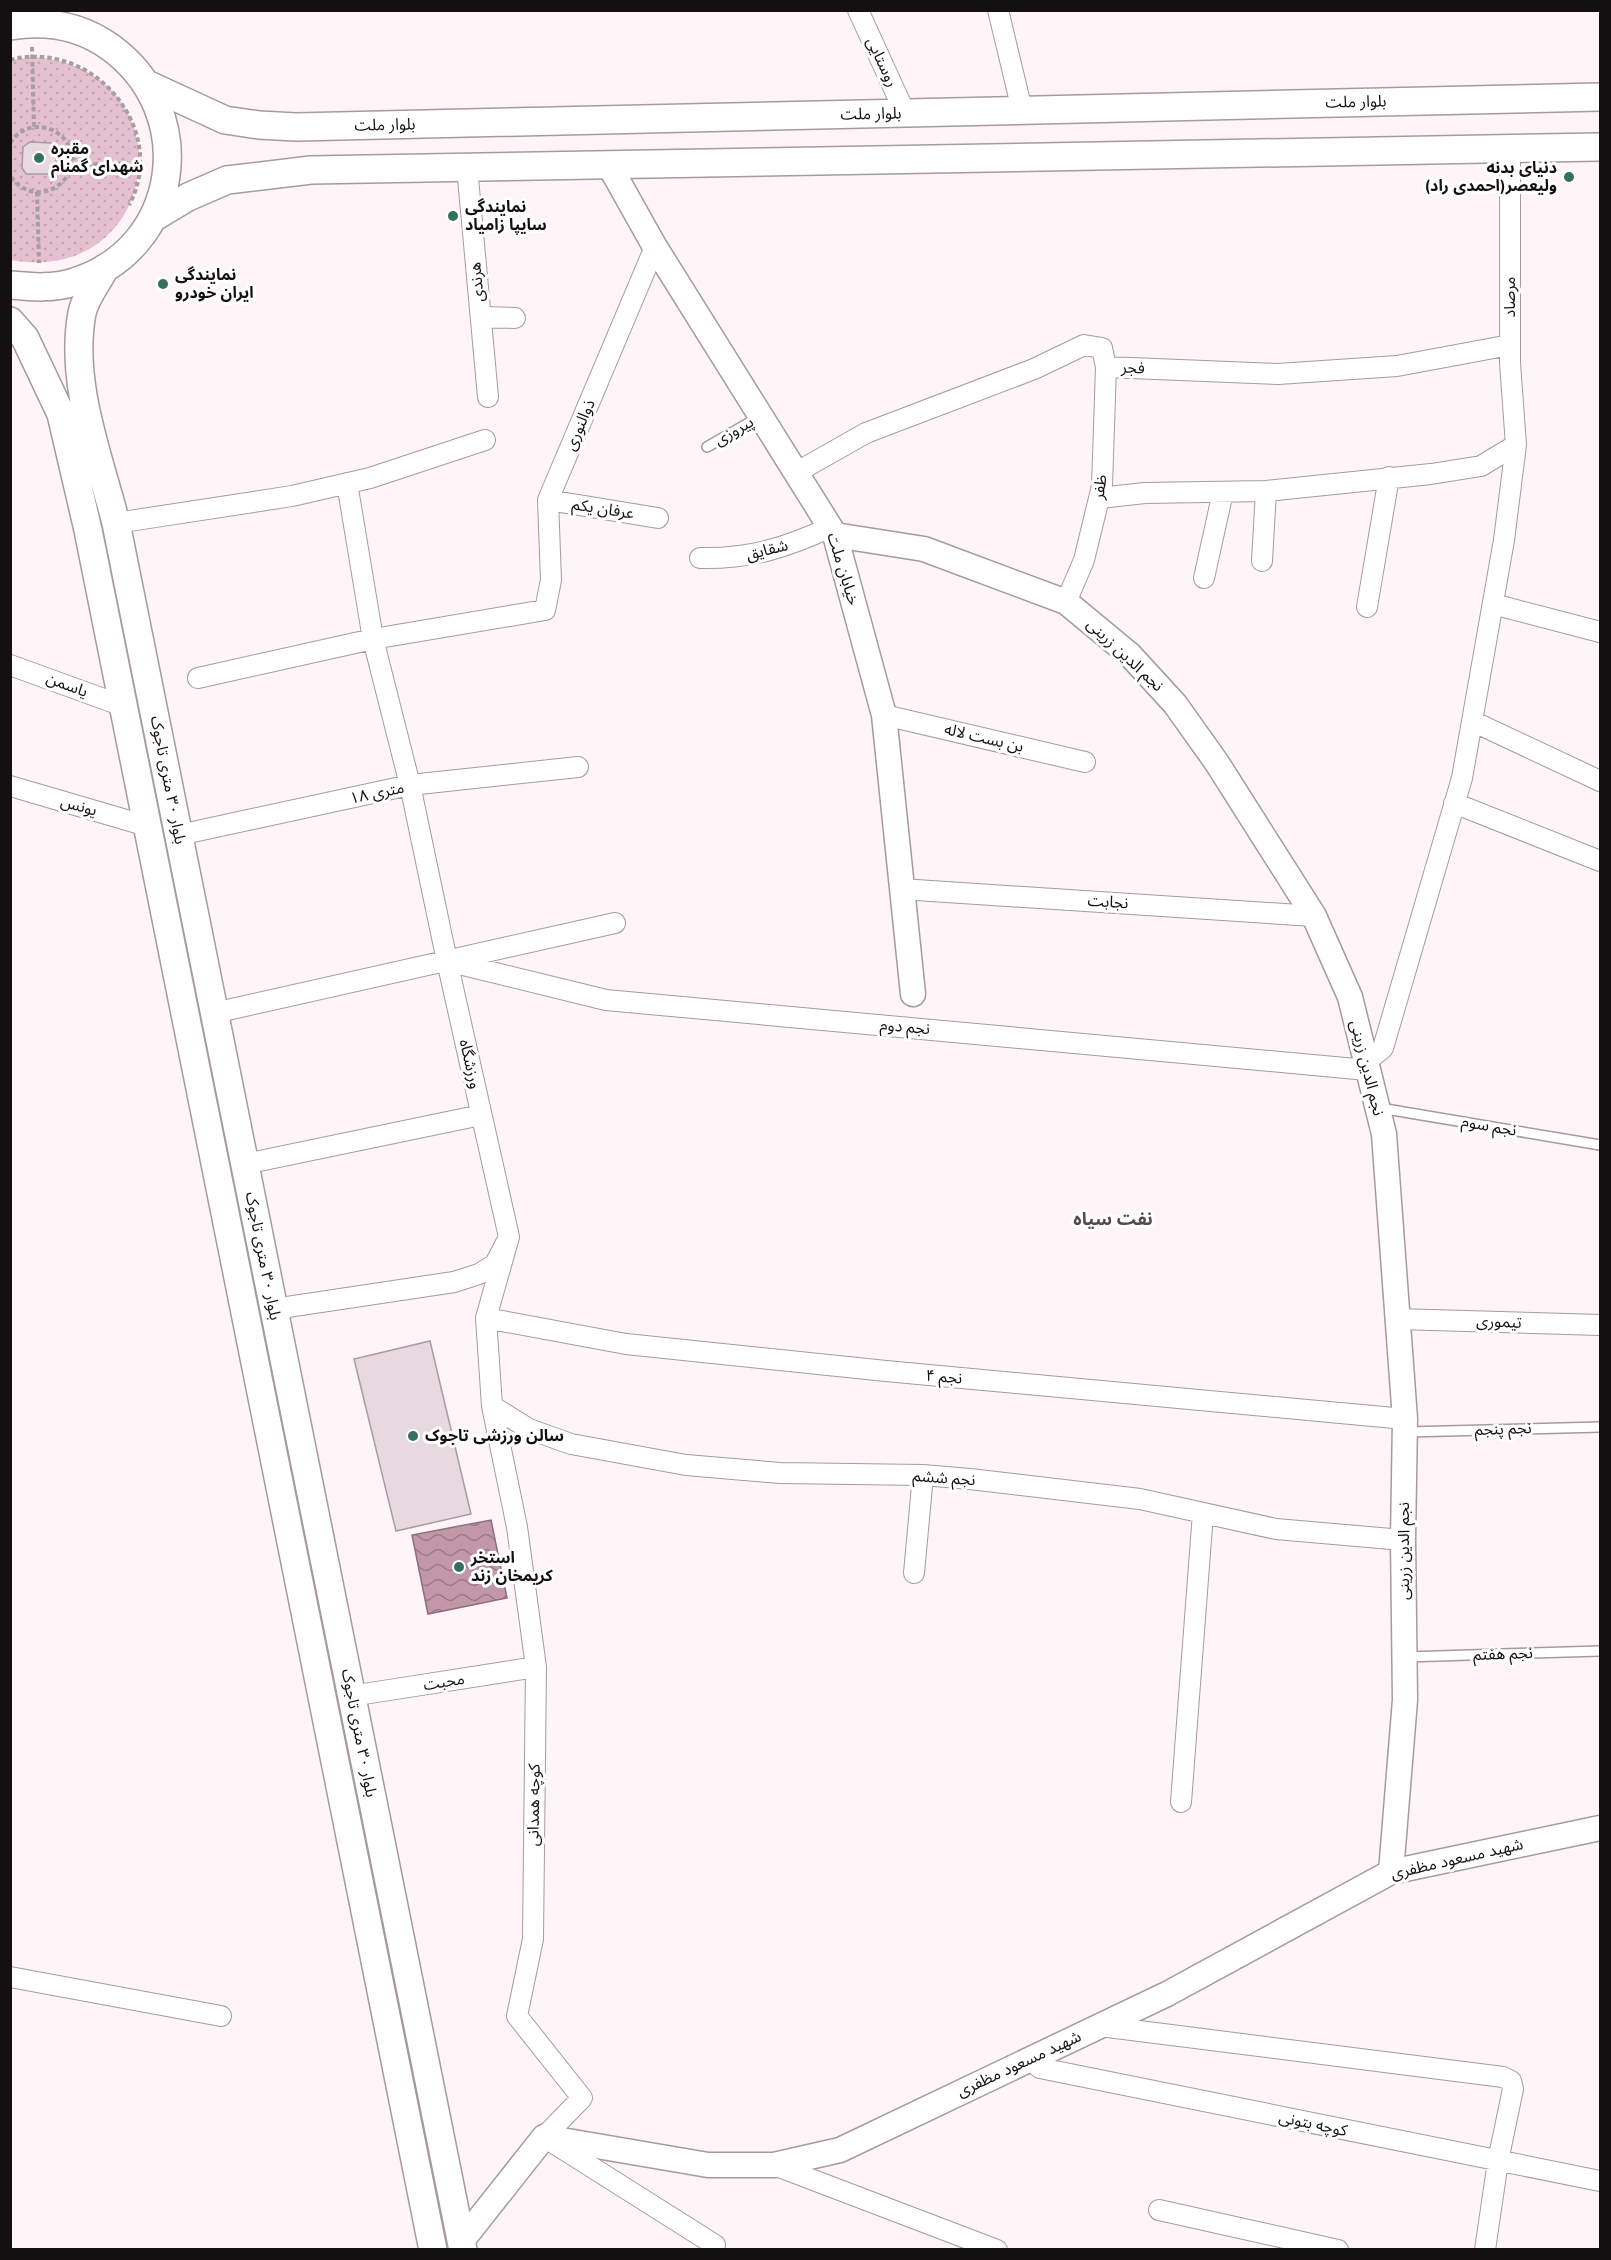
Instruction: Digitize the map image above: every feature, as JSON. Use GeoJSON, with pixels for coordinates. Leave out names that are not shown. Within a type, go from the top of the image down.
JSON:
{"type":"FeatureCollection","features":[{"type":"Feature","properties":{"kind":"main road"},"geometry":{"type":"LineString","coordinates":[[10,285],[38,270],[74,282],[105,268],[132,246],[153,218],[164,191],[168,162],[167,136],[163,118],[148,85],[127,59],[98,38],[72,10]]}},
{"type":"Feature","properties":{"kind":"main road"},"geometry":{"type":"LineString","coordinates":[[21,24],[66,26],[98,38]]}},
{"type":"Feature","properties":{"kind":"main road","name":"بلوار ملت"},"geometry":{"type":"LineString","coordinates":[[148,85],[225,120],[277,126],[1600,97]]}},
{"type":"Feature","properties":{"kind":"main road"},"geometry":{"type":"LineString","coordinates":[[153,218],[188,197],[227,180],[310,170],[1600,147]]}},
{"type":"Feature","properties":{"kind":"main road","name":"بلوار ۳۰ متری تاجوک"},"geometry":{"type":"LineString","coordinates":[[105,268],[82,310],[78,354],[85,405],[116,523],[462,2246]]}},
{"type":"Feature","properties":{"kind":"main road","name":"بلوار ۳۰ متری تاجوک"},"geometry":{"type":"LineString","coordinates":[[10,321],[25,338],[61,414],[88,530],[433,2250]]}},
{"type":"Feature","properties":{"kind":"street","name":"روستایی"},"geometry":{"type":"LineString","coordinates":[[858,10],[906,113]]}},
{"type":"Feature","properties":{"kind":"street"},"geometry":{"type":"LineString","coordinates":[[998,10],[1022,110]]}},
{"type":"Feature","properties":{"kind":"street","name":"مرصاد"},"geometry":{"type":"LineString","coordinates":[[1366,1066],[1383,1048],[1462,778],[1504,540],[1516,445],[1510,345],[1510,149]]}},
{"type":"Feature","properties":{"kind":"street","name":"خیابان ملت"},"geometry":{"type":"LineString","coordinates":[[609,165],[655,248],[833,531],[884,715],[914,994]]}},
{"type":"Feature","properties":{"kind":"street","name":"هرندی"},"geometry":{"type":"LineString","coordinates":[[467,167],[488,397]]}},
{"type":"Feature","properties":{"kind":"street","name":"ذوالنوری"},"geometry":{"type":"LineString","coordinates":[[373,639],[545,610],[551,580],[548,500],[655,248]]}},
{"type":"Feature","properties":{"kind":"street"},"geometry":{"type":"LineString","coordinates":[[481,317],[515,318]]}},
{"type":"Feature","properties":{"kind":"street","name":"فجر"},"geometry":{"type":"LineString","coordinates":[[796,472],[866,434],[1034,369],[1084,345],[1102,348],[1106,367],[1278,374],[1398,366],[1510,345]]}},
{"type":"Feature","properties":{"kind":"street","name":"ظفر"},"geometry":{"type":"LineString","coordinates":[[1066,602],[1084,560],[1102,486],[1106,367]]}},
{"type":"Feature","properties":{"kind":"street"},"geometry":{"type":"LineString","coordinates":[[116,523],[292,496],[432,459],[485,440]]}},
{"type":"Feature","properties":{"kind":"street"},"geometry":{"type":"LineString","coordinates":[[1099,498],[1145,494],[1266,491],[1431,474],[1481,466],[1516,445]]}},
{"type":"Feature","properties":{"kind":"street"},"geometry":{"type":"LineString","coordinates":[[1367,607],[1389,477]]}},
{"type":"Feature","properties":{"kind":"street","name":"ورزشگاه"},"geometry":{"type":"LineString","coordinates":[[347,483],[373,639],[410,785],[509,1237]]}},
{"type":"Feature","properties":{"kind":"street"},"geometry":{"type":"LineString","coordinates":[[1262,561],[1266,491]]}},
{"type":"Feature","properties":{"kind":"street"},"geometry":{"type":"LineString","coordinates":[[1204,578],[1223,492]]}},
{"type":"Feature","properties":{"kind":"street","name":"عرفان یکم"},"geometry":{"type":"LineString","coordinates":[[548,500],[658,518]]}},
{"type":"Feature","properties":{"kind":"street","name":"شقایق"},"geometry":{"type":"LineString","coordinates":[[700,558],[729,559],[762,554],[833,531]]}},
{"type":"Feature","properties":{"kind":"street","name":"نجم الدین زرینی"},"geometry":{"type":"LineString","coordinates":[[833,531],[924,549],[1066,602],[1130,655],[1176,704],[1217,763],[1314,916],[1350,998],[1384,1134],[1405,1426],[1403,1540],[1405,1700],[1391,1872]]}},
{"type":"Feature","properties":{"kind":"street"},"geometry":{"type":"LineString","coordinates":[[1493,604],[1600,632]]}},
{"type":"Feature","properties":{"kind":"street"},"geometry":{"type":"LineString","coordinates":[[198,678],[373,639]]}},
{"type":"Feature","properties":{"kind":"street","name":"یاسمن"},"geometry":{"type":"LineString","coordinates":[[10,664],[123,706]]}},
{"type":"Feature","properties":{"kind":"street","name":"بن بست لاله"},"geometry":{"type":"LineString","coordinates":[[884,715],[1085,762]]}},
{"type":"Feature","properties":{"kind":"street"},"geometry":{"type":"LineString","coordinates":[[1472,721],[1600,781]]}},
{"type":"Feature","properties":{"kind":"street","name":"۱۸ متری"},"geometry":{"type":"LineString","coordinates":[[179,835],[410,785],[578,767]]}},
{"type":"Feature","properties":{"kind":"street","name":"یونس"},"geometry":{"type":"LineString","coordinates":[[10,786],[147,826]]}},
{"type":"Feature","properties":{"kind":"street"},"geometry":{"type":"LineString","coordinates":[[1454,803],[1600,861]]}},
{"type":"Feature","properties":{"kind":"street","name":"نجابت"},"geometry":{"type":"LineString","coordinates":[[901,889],[1314,916]]}},
{"type":"Feature","properties":{"kind":"street"},"geometry":{"type":"LineString","coordinates":[[214,1013],[615,923]]}},
{"type":"Feature","properties":{"kind":"street","name":"نجم دوم"},"geometry":{"type":"LineString","coordinates":[[447,961],[606,999],[1366,1066]]}},
{"type":"Feature","properties":{"kind":"street"},"geometry":{"type":"LineString","coordinates":[[245,1164],[481,1115]]}},
{"type":"Feature","properties":{"kind":"street"},"geometry":{"type":"LineString","coordinates":[[274,1309],[454,1282],[479,1274],[495,1264],[509,1237]]}},
{"type":"Feature","properties":{"kind":"street","name":"کوچه همدانی"},"geometry":{"type":"LineString","coordinates":[[509,1237],[486,1318],[492,1406],[518,1527],[536,1667],[533,1939],[517,2016],[582,2098],[544,2137]]}},
{"type":"Feature","properties":{"kind":"street","name":"نجم ۴"},"geometry":{"type":"LineString","coordinates":[[486,1318],[626,1344],[1405,1426]]}},
{"type":"Feature","properties":{"kind":"street","name":"تیموری"},"geometry":{"type":"LineString","coordinates":[[1397,1318],[1600,1325]]}},
{"type":"Feature","properties":{"kind":"street","name":"نجم ششم"},"geometry":{"type":"LineString","coordinates":[[492,1406],[529,1429],[571,1444],[686,1465],[780,1473],[923,1475],[970,1479],[1140,1498],[1276,1529],[1403,1540]]}},
{"type":"Feature","properties":{"kind":"street"},"geometry":{"type":"LineString","coordinates":[[914,1573],[923,1475]]}},
{"type":"Feature","properties":{"kind":"street"},"geometry":{"type":"LineString","coordinates":[[1181,1802],[1203,1513]]}},
{"type":"Feature","properties":{"kind":"street","name":"محبت"},"geometry":{"type":"LineString","coordinates":[[351,1696],[536,1667]]}},
{"type":"Feature","properties":{"kind":"street","name":"شهید مسعود مظفری"},"geometry":{"type":"LineString","coordinates":[[544,2137],[708,2165],[774,2165],[840,2150],[1167,1994],[1391,1872],[1600,1828]]}},
{"type":"Feature","properties":{"kind":"street"},"geometry":{"type":"LineString","coordinates":[[10,1977],[221,2016]]}},
{"type":"Feature","properties":{"kind":"street"},"geometry":{"type":"LineString","coordinates":[[1100,2026],[1503,2077],[1510,2080],[1513,2088],[1498,2161],[1485,2250]]}},
{"type":"Feature","properties":{"kind":"street","name":"کوچه بتونی"},"geometry":{"type":"LineString","coordinates":[[1029,2060],[1040,2068],[1600,2181]]}},
{"type":"Feature","properties":{"kind":"street"},"geometry":{"type":"LineString","coordinates":[[462,2246],[544,2137],[715,2245]]}},
{"type":"Feature","properties":{"kind":"street"},"geometry":{"type":"LineString","coordinates":[[774,2165],[997,2250]]}},
{"type":"Feature","properties":{"kind":"street"},"geometry":{"type":"LineString","coordinates":[[1159,2210],[1338,2250]]}},
{"type":"Feature","properties":{"kind":"lane","name":"پیروزی"},"geometry":{"type":"LineString","coordinates":[[707,447],[761,416]]}},
{"type":"Feature","properties":{"kind":"lane","name":"نجم سوم"},"geometry":{"type":"LineString","coordinates":[[1377,1107],[1600,1145]]}},
{"type":"Feature","properties":{"kind":"lane","name":"نجم پنجم"},"geometry":{"type":"LineString","coordinates":[[1405,1426],[1600,1427]]}},
{"type":"Feature","properties":{"kind":"lane","name":"نجم هفتم"},"geometry":{"type":"LineString","coordinates":[[1405,1657],[1600,1651]]}},
{"type":"Feature","properties":{"kind":"path"},"geometry":{"type":"LineString","coordinates":[[21,24],[33,57],[34,127]]}},
{"type":"Feature","properties":{"kind":"path"},"geometry":{"type":"LineString","coordinates":[[10,60],[33,57],[53,58],[75,64],[100,79],[122,101],[132,120],[138,139],[140,162],[139,175],[127,210]]}},
{"type":"Feature","properties":{"kind":"path"},"geometry":{"type":"LineString","coordinates":[[10,143],[18,134],[34,127],[43,127],[59,133],[70,147],[72,165],[63,181],[47,191],[37,192],[18,185],[10,175]]}},
{"type":"Feature","properties":{"kind":"path"},"geometry":{"type":"LineString","coordinates":[[72,165],[168,162]]}},
{"type":"Feature","properties":{"kind":"path"},"geometry":{"type":"LineString","coordinates":[[37,192],[38,270]]}},
{"type":"Feature","properties":{"kind":"shaded area"},"geometry":{"type":"Polygon","coordinates":[[[33,57],[84,70],[118,97],[136,133],[138,173],[126,211],[101,241],[62,259],[11,260],[11,60],[33,57]]]}},
{"type":"Feature","properties":{"kind":"water","name":"استخر کریمخان زند"},"geometry":{"type":"Polygon","coordinates":[[[491,1520],[507,1598],[428,1614],[412,1535],[491,1520]]]}},
{"type":"Feature","properties":{"kind":"building","name":"مقبره شهدای گمنام"},"geometry":{"type":"Polygon","coordinates":[[[30,142],[51,143],[56,151],[56,168],[51,174],[26,174],[22,168],[23,147],[30,142]]]}},
{"type":"Feature","properties":{"kind":"building","name":"سالن ورزشی تاجوک"},"geometry":{"type":"Polygon","coordinates":[[[430,1341],[471,1514],[396,1531],[354,1359],[430,1341]]]}},
{"type":"Feature","properties":{"kind":"place","name":"مقبره شهدای گمنام"},"geometry":{"type":"Point","coordinates":[39,158]}},
{"type":"Feature","properties":{"kind":"place","name":"دنیای بدنه ولیعصر(احمدی راد)"},"geometry":{"type":"Point","coordinates":[1569,177]}},
{"type":"Feature","properties":{"kind":"place","name":"نمایندگی سایپا زامیاد"},"geometry":{"type":"Point","coordinates":[453,216]}},
{"type":"Feature","properties":{"kind":"place","name":"نمایندگی ایران خودرو"},"geometry":{"type":"Point","coordinates":[163,284]}},
{"type":"Feature","properties":{"kind":"place","name":"سالن ورزشی تاجوک"},"geometry":{"type":"Point","coordinates":[413,1436]}},
{"type":"Feature","properties":{"kind":"place","name":"استخر کریمخان زند"},"geometry":{"type":"Point","coordinates":[459,1567]}},
{"type":"Feature","properties":{"kind":"district","name":"نفت سیاه"},"geometry":{"type":"Point","coordinates":[1113,1219]}}]}
